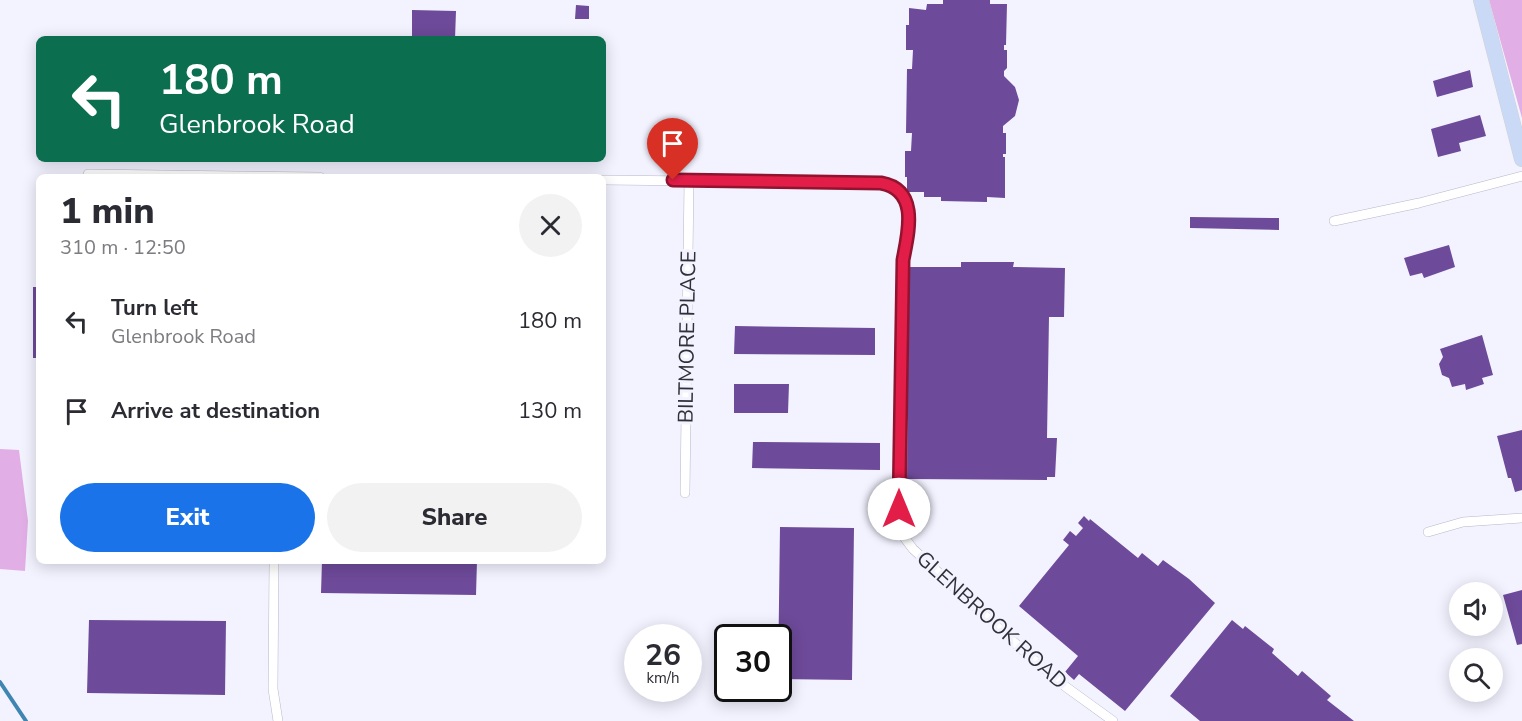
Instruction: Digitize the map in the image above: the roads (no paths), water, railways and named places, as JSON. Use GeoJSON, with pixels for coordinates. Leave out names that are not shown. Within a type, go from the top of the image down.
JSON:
{"type":"FeatureCollection","features":[{"type":"Feature","properties":{"kind":"main road"},"geometry":{"type":"LineString","coordinates":[[1481,0],[1522,159]]}},
{"type":"Feature","properties":{"kind":"street"},"geometry":{"type":"LineString","coordinates":[[1334,222],[1522,176]]}},
{"type":"Feature","properties":{"kind":"street","name":"GLENBROOK ROAD"},"geometry":{"type":"LineString","coordinates":[[606,180],[881,183],[892,186],[902,194],[909,208],[909,228],[903,260],[899,477],[901,531],[913,549],[1028,655],[1066,687],[1113,721]]}},
{"type":"Feature","properties":{"kind":"street","name":"BILTMORE PLACE"},"geometry":{"type":"LineString","coordinates":[[685,493],[689,180]]}},
{"type":"Feature","properties":{"kind":"street"},"geometry":{"type":"LineString","coordinates":[[1428,532],[1463,522],[1522,518]]}},
{"type":"Feature","properties":{"kind":"street"},"geometry":{"type":"LineString","coordinates":[[274,564],[273,689],[278,721]]}},
{"type":"Feature","properties":{"kind":"waterway"},"geometry":{"type":"LineString","coordinates":[[0,682],[26,721]]}}]}
